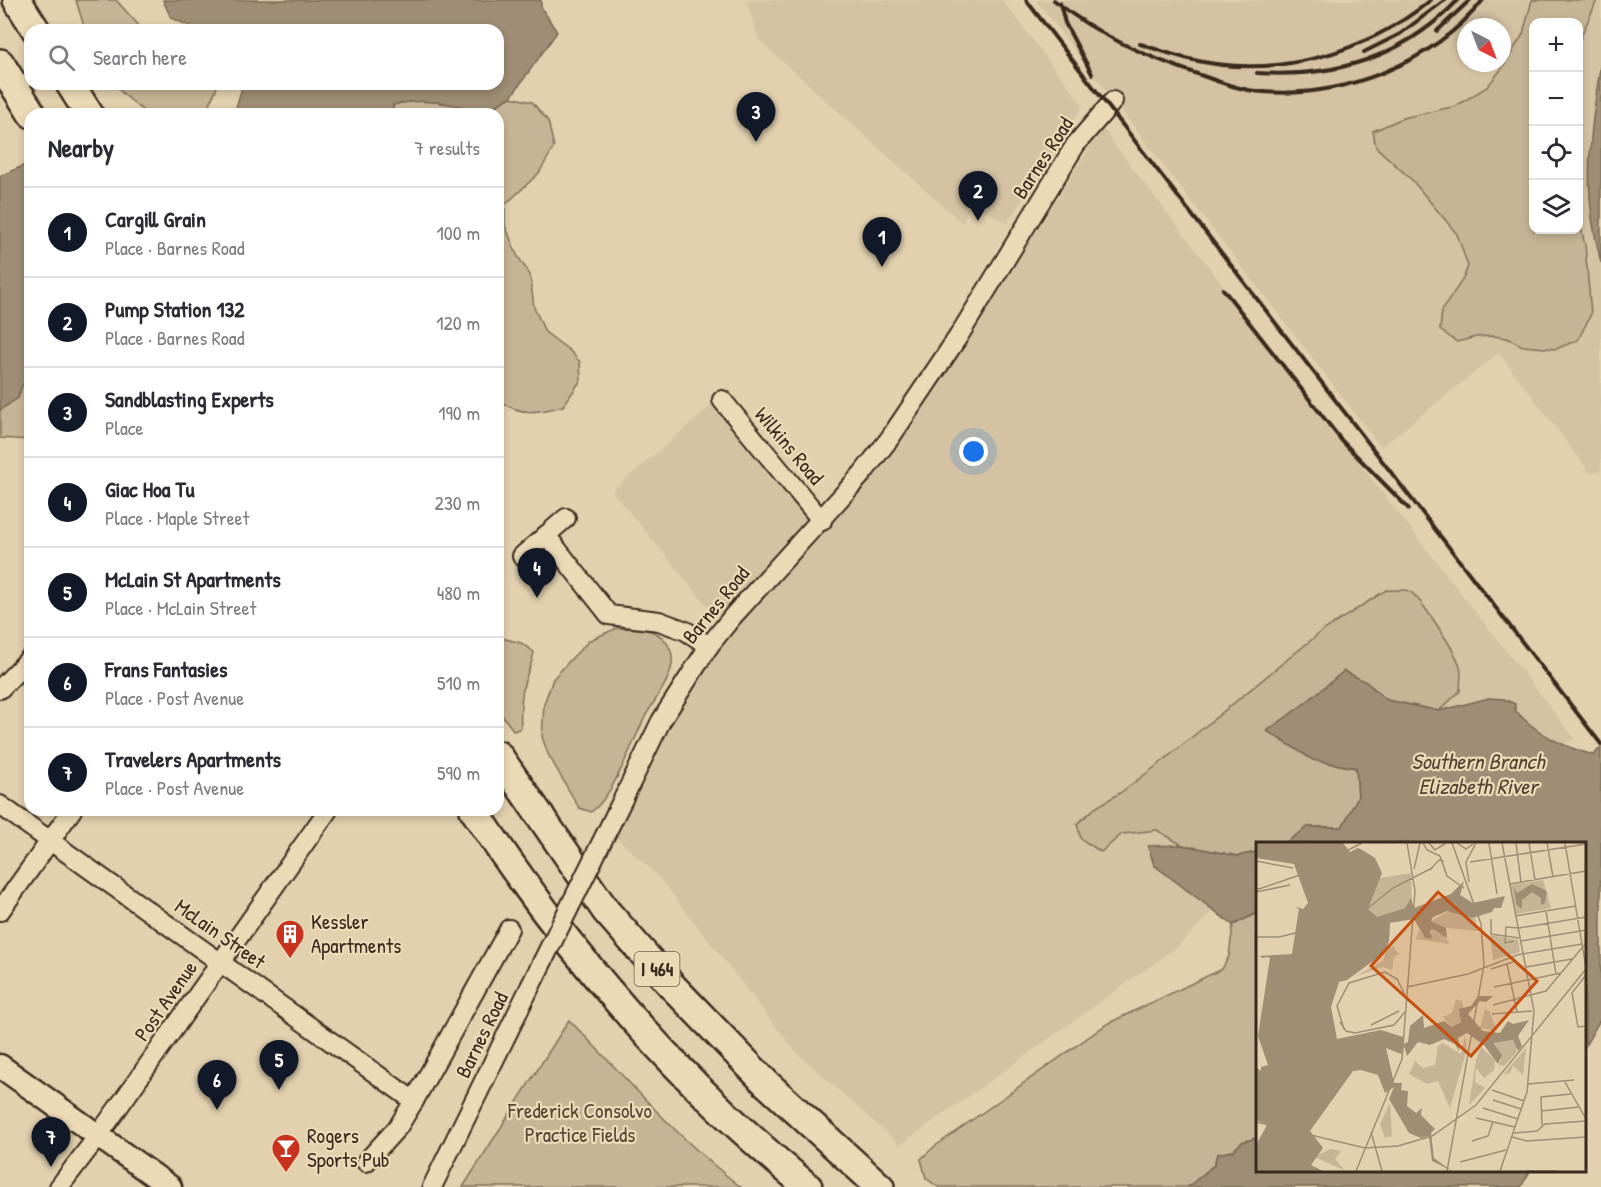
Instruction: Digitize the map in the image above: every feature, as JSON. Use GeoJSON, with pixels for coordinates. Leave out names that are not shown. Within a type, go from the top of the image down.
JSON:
{"type":"FeatureCollection","features":[{"type":"Feature","properties":{"kind":"highway"},"geometry":{"type":"LineString","coordinates":[[17,0],[32,24]]}},
{"type":"Feature","properties":{"kind":"highway"},"geometry":{"type":"LineString","coordinates":[[0,63],[28,108]]}},
{"type":"Feature","properties":{"kind":"highway"},"geometry":{"type":"LineString","coordinates":[[74,90],[85,108]]}},
{"type":"Feature","properties":{"kind":"highway","name":"I 464"},"geometry":{"type":"LineString","coordinates":[[504,764],[606,911],[673,987],[751,1068],[880,1187]]}},
{"type":"Feature","properties":{"kind":"highway","name":"I 464"},"geometry":{"type":"LineString","coordinates":[[478,816],[554,923],[661,1051],[750,1139],[808,1187]]}},
{"type":"Feature","properties":{"kind":"highway"},"geometry":{"type":"LineString","coordinates":[[846,1156],[899,1187]]}},
{"type":"Feature","properties":{"kind":"main road"},"geometry":{"type":"LineString","coordinates":[[0,1066],[170,1187]]}},
{"type":"Feature","properties":{"kind":"street","name":"Barnes Road"},"geometry":{"type":"LineString","coordinates":[[432,1187],[661,721],[709,646],[822,521],[890,438],[958,337],[1076,144],[1113,101]]}},
{"type":"Feature","properties":{"kind":"street","name":"Wilkins Road"},"geometry":{"type":"LineString","coordinates":[[722,400],[822,521]]}},
{"type":"Feature","properties":{"kind":"street"},"geometry":{"type":"LineString","coordinates":[[522,556],[566,518]]}},
{"type":"Feature","properties":{"kind":"street"},"geometry":{"type":"LineString","coordinates":[[546,535],[609,615],[659,621],[686,631],[709,646]]}},
{"type":"Feature","properties":{"kind":"street"},"geometry":{"type":"LineString","coordinates":[[0,689],[24,664]]}},
{"type":"Feature","properties":{"kind":"street","name":"McLain Street"},"geometry":{"type":"LineString","coordinates":[[0,805],[414,1101]]}},
{"type":"Feature","properties":{"kind":"street"},"geometry":{"type":"LineString","coordinates":[[0,910],[68,816]]}},
{"type":"Feature","properties":{"kind":"street","name":"Post Avenue"},"geometry":{"type":"LineString","coordinates":[[59,1187],[98,1136],[324,816]]}},
{"type":"Feature","properties":{"kind":"street","name":"Barnes Road"},"geometry":{"type":"LineString","coordinates":[[366,1162],[398,1127],[414,1101],[509,929]]}},
{"type":"Feature","properties":{"kind":"shaded area"},"geometry":{"type":"Polygon","coordinates":[[[746,0],[1002,0],[1083,105],[1007,223],[972,204],[962,223],[759,40],[746,0]]]}},
{"type":"Feature","properties":{"kind":"shaded area"},"geometry":{"type":"Polygon","coordinates":[[[1036,0],[1601,0],[1601,471],[1590,473],[1499,353],[1381,447],[1036,0]]]}},
{"type":"Feature","properties":{"kind":"shaded area"},"geometry":{"type":"Polygon","coordinates":[[[1102,128],[1575,739],[1348,842],[1256,842],[1256,884],[1225,899],[1177,947],[900,1145],[795,1051],[658,876],[615,836],[680,706],[719,649],[879,470],[918,417],[1102,128]]]}},
{"type":"Feature","properties":{"kind":"shaded area"},"geometry":{"type":"Polygon","coordinates":[[[717,401],[814,518],[720,621],[612,491],[717,401]]]}},
{"type":"Feature","properties":{"kind":"green space"},"geometry":{"type":"Polygon","coordinates":[[[76,0],[116,0],[138,24],[83,24],[76,0]]]}},
{"type":"Feature","properties":{"kind":"green space"},"geometry":{"type":"Polygon","coordinates":[[[1532,0],[1597,0],[1583,32],[1583,18],[1529,18],[1529,234],[1582,234],[1591,314],[1578,340],[1556,349],[1523,346],[1507,338],[1493,336],[1476,337],[1457,342],[1440,330],[1442,310],[1463,279],[1468,266],[1457,234],[1412,180],[1376,147],[1373,131],[1403,118],[1456,106],[1487,87],[1499,72],[1511,72],[1511,54],[1523,34],[1532,0]]]}},
{"type":"Feature","properties":{"kind":"green space"},"geometry":{"type":"Polygon","coordinates":[[[120,90],[216,90],[208,108],[140,108],[120,90]]]}},
{"type":"Feature","properties":{"kind":"green space"},"geometry":{"type":"Polygon","coordinates":[[[511,97],[532,102],[548,121],[554,147],[539,173],[505,205],[505,225],[517,255],[530,275],[534,307],[545,332],[570,351],[580,362],[581,380],[563,406],[545,410],[522,411],[504,404],[504,108],[492,108],[511,97]]]}},
{"type":"Feature","properties":{"kind":"green space"},"geometry":{"type":"Polygon","coordinates":[[[415,101],[467,108],[393,108],[393,105],[415,101]]]}},
{"type":"Feature","properties":{"kind":"green space"},"geometry":{"type":"Polygon","coordinates":[[[24,382],[24,440],[0,438],[0,409],[18,398],[24,382]]]}},
{"type":"Feature","properties":{"kind":"green space"},"geometry":{"type":"Polygon","coordinates":[[[1386,590],[1409,591],[1446,639],[1458,660],[1461,673],[1460,691],[1439,711],[1387,700],[1366,682],[1304,704],[1268,731],[1313,760],[1356,768],[1358,797],[1342,827],[1308,827],[1286,842],[1256,842],[1256,852],[1238,856],[1182,845],[1157,830],[1122,834],[1101,852],[1081,839],[1077,824],[1095,808],[1120,793],[1159,764],[1321,632],[1386,590]]]}},
{"type":"Feature","properties":{"kind":"green space"},"geometry":{"type":"Polygon","coordinates":[[[617,628],[647,630],[660,635],[670,650],[672,663],[666,682],[645,717],[614,782],[599,805],[591,812],[579,808],[548,754],[542,737],[544,704],[553,679],[572,658],[590,640],[617,628]]]}},
{"type":"Feature","properties":{"kind":"green space"},"geometry":{"type":"Polygon","coordinates":[[[504,639],[521,643],[534,652],[523,689],[521,728],[514,731],[504,718],[504,639]]]}},
{"type":"Feature","properties":{"kind":"green space"},"geometry":{"type":"Polygon","coordinates":[[[1256,914],[1256,1138],[1242,1142],[1233,1151],[1217,1154],[1214,1165],[1188,1187],[938,1187],[926,1178],[921,1159],[934,1147],[1107,1024],[1222,969],[1229,956],[1233,925],[1256,914]]]}},
{"type":"Feature","properties":{"kind":"green space","name":"Frederick Consolvo Practice Fields"},"geometry":{"type":"Polygon","coordinates":[[[569,1020],[673,1128],[741,1187],[463,1187],[569,1020]]]}},
{"type":"Feature","properties":{"kind":"water"},"geometry":{"type":"Polygon","coordinates":[[[163,0],[541,0],[541,7],[557,32],[511,97],[492,108],[467,108],[415,101],[393,105],[393,108],[236,108],[241,90],[504,90],[504,24],[184,24],[171,18],[163,0]]]}},
{"type":"Feature","properties":{"kind":"water"},"geometry":{"type":"Polygon","coordinates":[[[1601,62],[1601,263],[1592,218],[1589,179],[1593,120],[1601,62]]]}},
{"type":"Feature","properties":{"kind":"water"},"geometry":{"type":"Polygon","coordinates":[[[24,166],[24,382],[18,398],[0,410],[0,176],[24,166]]]}},
{"type":"Feature","properties":{"kind":"water","name":"Southern Branch Elizabeth River"},"geometry":{"type":"Polygon","coordinates":[[[1344,671],[1366,682],[1387,700],[1439,711],[1489,698],[1504,699],[1515,704],[1515,710],[1531,725],[1561,743],[1594,755],[1601,747],[1601,1018],[1586,1044],[1586,842],[1286,842],[1308,827],[1342,827],[1358,797],[1356,768],[1313,760],[1267,731],[1344,671]]]}},
{"type":"Feature","properties":{"kind":"water"},"geometry":{"type":"Polygon","coordinates":[[[1182,845],[1238,856],[1256,852],[1256,914],[1233,925],[1154,865],[1148,846],[1182,845]]]}},
{"type":"Feature","properties":{"kind":"water"},"geometry":{"type":"Polygon","coordinates":[[[1256,1138],[1256,1172],[1529,1172],[1521,1187],[1188,1187],[1214,1165],[1217,1154],[1233,1151],[1242,1142],[1256,1138]]]}},
{"type":"Feature","properties":{"kind":"railway"},"geometry":{"type":"LineString","coordinates":[[1026,0],[1601,744]]}},
{"type":"Feature","properties":{"kind":"railway"},"geometry":{"type":"LineString","coordinates":[[1054,0],[1088,25],[1163,62],[1241,88],[1264,92],[1325,89],[1385,72],[1439,42],[1463,22],[1483,0]]}},
{"type":"Feature","properties":{"kind":"railway"},"geometry":{"type":"LineString","coordinates":[[1140,44],[1221,65],[1285,64],[1317,58],[1377,35],[1405,19],[1431,0]]}},
{"type":"Feature","properties":{"kind":"railway"},"geometry":{"type":"LineString","coordinates":[[1364,52],[1400,34],[1445,0]]}},
{"type":"Feature","properties":{"kind":"railway"},"geometry":{"type":"LineString","coordinates":[[1257,73],[1313,72],[1366,60],[1415,36],[1437,20],[1458,0]]}},
{"type":"Feature","properties":{"kind":"railway"},"geometry":{"type":"LineString","coordinates":[[1437,31],[1470,0]]}},
{"type":"Feature","properties":{"kind":"railway"},"geometry":{"type":"LineString","coordinates":[[1060,3],[1065,23],[1092,74]]}},
{"type":"Feature","properties":{"kind":"railway"},"geometry":{"type":"LineString","coordinates":[[1223,289],[1342,441],[1409,509]]}},
{"type":"Feature","properties":{"kind":"place","name":"Sandblasting Experts"},"geometry":{"type":"Point","coordinates":[756,142]}},
{"type":"Feature","properties":{"kind":"place","name":"Pump Station 132"},"geometry":{"type":"Point","coordinates":[978,221]}},
{"type":"Feature","properties":{"kind":"place","name":"Cargill Grain"},"geometry":{"type":"Point","coordinates":[882,267]}},
{"type":"Feature","properties":{"kind":"place","name":"Giac Hoa Tu"},"geometry":{"type":"Point","coordinates":[537,598]}},
{"type":"Feature","properties":{"kind":"place","name":"Kessler Apartments"},"geometry":{"type":"Point","coordinates":[290,960]}},
{"type":"Feature","properties":{"kind":"place","name":"McLain St Apartments"},"geometry":{"type":"Point","coordinates":[279,1090]}},
{"type":"Feature","properties":{"kind":"place","name":"Frans Fantasies"},"geometry":{"type":"Point","coordinates":[217,1110]}},
{"type":"Feature","properties":{"kind":"place","name":"Travelers Apartments"},"geometry":{"type":"Point","coordinates":[51,1167]}},
{"type":"Feature","properties":{"kind":"place","name":"Rogers Sports Pub"},"geometry":{"type":"Point","coordinates":[286,1174]}}]}
